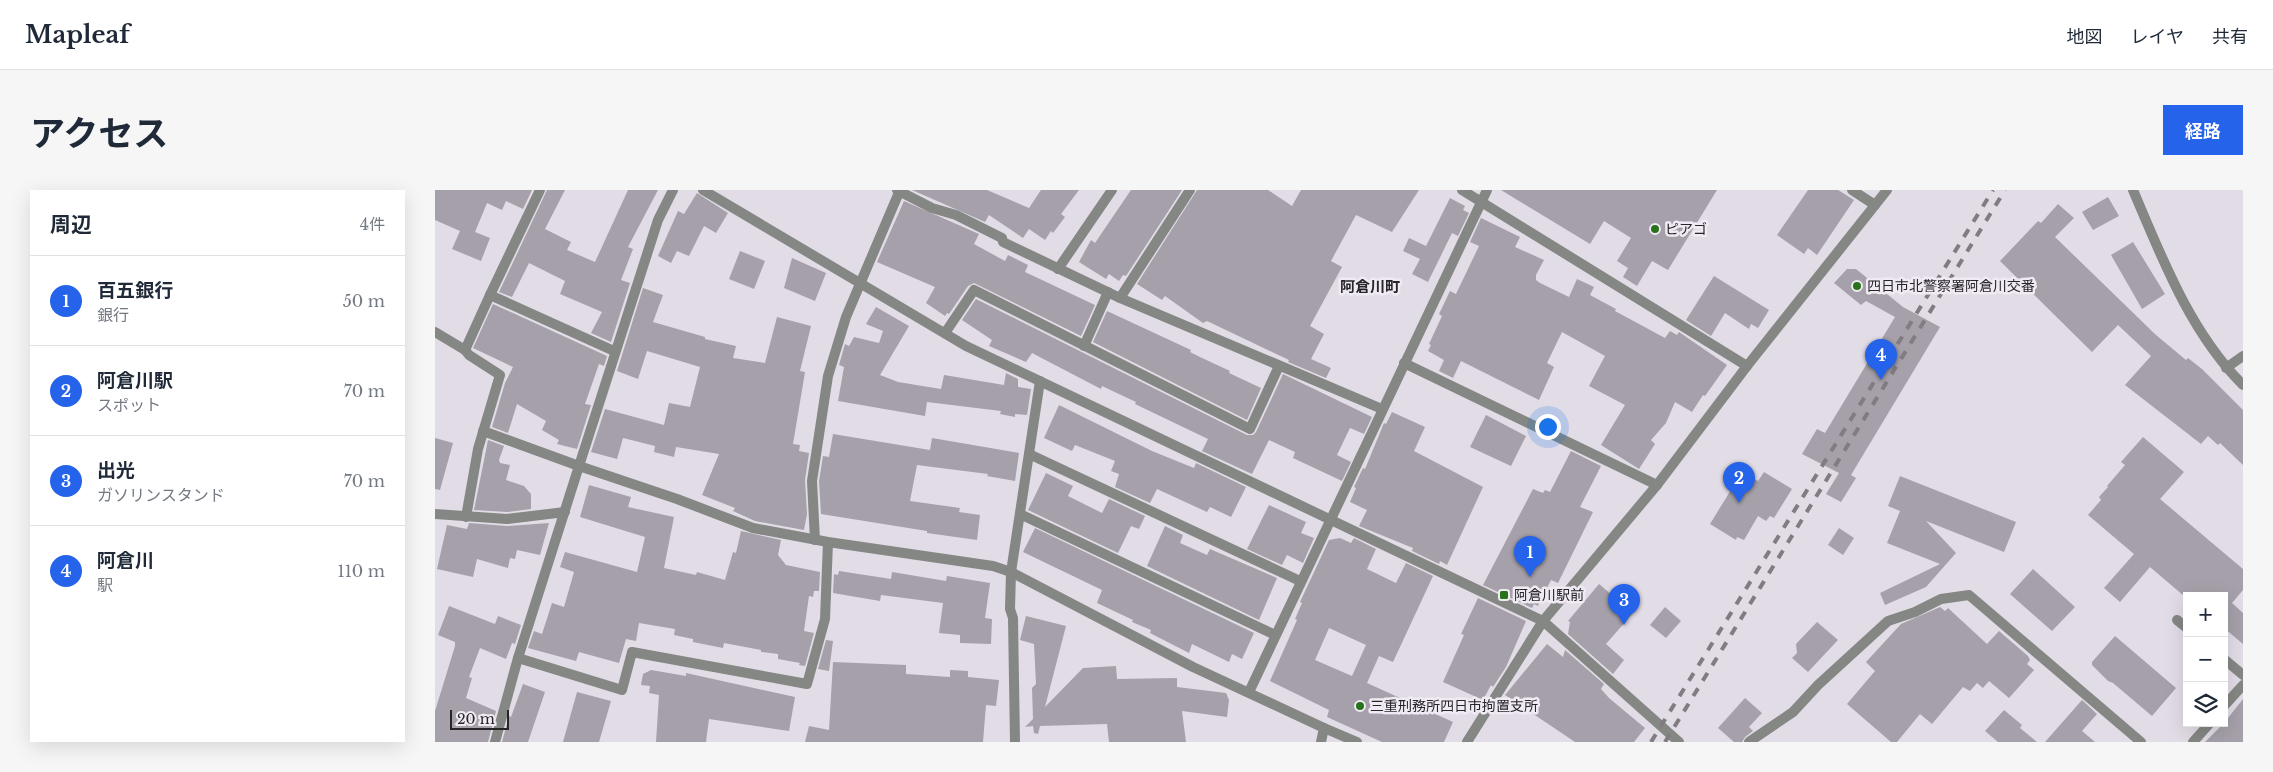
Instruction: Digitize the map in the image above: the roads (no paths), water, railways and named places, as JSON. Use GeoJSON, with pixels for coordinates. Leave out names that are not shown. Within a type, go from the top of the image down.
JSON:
{"type":"FeatureCollection","features":[{"type":"Feature","properties":{"kind":"street"},"geometry":{"type":"LineString","coordinates":[[465,350],[539,190]]}},
{"type":"Feature","properties":{"kind":"street"},"geometry":{"type":"LineString","coordinates":[[495,742],[518,658],[615,357],[614,351],[658,220],[673,190]]}},
{"type":"Feature","properties":{"kind":"street"},"geometry":{"type":"LineString","coordinates":[[703,190],[967,346],[1543,621],[1679,742]]}},
{"type":"Feature","properties":{"kind":"street"},"geometry":{"type":"LineString","coordinates":[[815,540],[812,481],[827,376],[860,282],[899,190],[932,208],[956,215],[1003,238],[1003,242],[1120,298],[1382,409]]}},
{"type":"Feature","properties":{"kind":"street"},"geometry":{"type":"LineString","coordinates":[[1058,268],[1112,190]]}},
{"type":"Feature","properties":{"kind":"street"},"geometry":{"type":"LineString","coordinates":[[1120,298],[1190,190]]}},
{"type":"Feature","properties":{"kind":"street"},"geometry":{"type":"LineString","coordinates":[[1462,190],[1747,366]]}},
{"type":"Feature","properties":{"kind":"street"},"geometry":{"type":"LineString","coordinates":[[1249,692],[1329,519],[1487,190]]}},
{"type":"Feature","properties":{"kind":"street"},"geometry":{"type":"LineString","coordinates":[[1852,190],[1875,205]]}},
{"type":"Feature","properties":{"kind":"street"},"geometry":{"type":"LineString","coordinates":[[1467,742],[1543,621],[1657,485],[1747,366],[1887,190]]}},
{"type":"Feature","properties":{"kind":"street"},"geometry":{"type":"LineString","coordinates":[[2133,190],[2164,262],[2199,329],[2226,368],[2243,385]]}},
{"type":"Feature","properties":{"kind":"street"},"geometry":{"type":"LineString","coordinates":[[945,333],[974,290],[1251,428],[1279,366]]}},
{"type":"Feature","properties":{"kind":"street"},"geometry":{"type":"LineString","coordinates":[[1084,346],[1108,292]]}},
{"type":"Feature","properties":{"kind":"street"},"geometry":{"type":"LineString","coordinates":[[490,295],[614,351]]}},
{"type":"Feature","properties":{"kind":"street"},"geometry":{"type":"LineString","coordinates":[[435,332],[465,350],[469,355],[500,375],[478,449],[466,517]]}},
{"type":"Feature","properties":{"kind":"street"},"geometry":{"type":"LineString","coordinates":[[2226,368],[2243,356]]}},
{"type":"Feature","properties":{"kind":"street"},"geometry":{"type":"LineString","coordinates":[[1404,363],[1657,485]]}},
{"type":"Feature","properties":{"kind":"street"},"geometry":{"type":"LineString","coordinates":[[1015,742],[1013,618],[1010,609],[1011,572],[1039,382]]}},
{"type":"Feature","properties":{"kind":"street"},"geometry":{"type":"LineString","coordinates":[[483,431],[753,528],[827,542],[993,566],[1011,572],[1193,666],[1275,706],[1357,742]]}},
{"type":"Feature","properties":{"kind":"street"},"geometry":{"type":"LineString","coordinates":[[1029,454],[1300,581]]}},
{"type":"Feature","properties":{"kind":"street"},"geometry":{"type":"LineString","coordinates":[[435,514],[466,517],[525,518],[565,512]]}},
{"type":"Feature","properties":{"kind":"street"},"geometry":{"type":"LineString","coordinates":[[1020,514],[1275,635]]}},
{"type":"Feature","properties":{"kind":"street"},"geometry":{"type":"LineString","coordinates":[[518,658],[622,690],[632,652],[807,684],[825,619],[827,542]]}},
{"type":"Feature","properties":{"kind":"street"},"geometry":{"type":"LineString","coordinates":[[1749,742],[1793,712],[1818,685],[1888,621],[1915,612],[1941,599],[1969,595],[2141,742]]}},
{"type":"Feature","properties":{"kind":"street"},"geometry":{"type":"LineString","coordinates":[[2177,620],[2183,625]]}},
{"type":"Feature","properties":{"kind":"street"},"geometry":{"type":"LineString","coordinates":[[2228,662],[2243,675]]}},
{"type":"Feature","properties":{"kind":"street"},"geometry":{"type":"LineString","coordinates":[[2228,702],[2243,685]]}},
{"type":"Feature","properties":{"kind":"street"},"geometry":{"type":"LineString","coordinates":[[2193,742],[2206,727]]}},
{"type":"Feature","properties":{"kind":"street"},"geometry":{"type":"LineString","coordinates":[[1321,742],[1323,728]]}},
{"type":"Feature","properties":{"kind":"railway"},"geometry":{"type":"LineString","coordinates":[[1651,742],[1993,190]]}},
{"type":"Feature","properties":{"kind":"railway"},"geometry":{"type":"LineString","coordinates":[[1665,742],[2005,190]]}},
{"type":"Feature","properties":{"kind":"place","name":"ピアゴ"},"geometry":{"type":"Point","coordinates":[1655,229]}},
{"type":"Feature","properties":{"kind":"place","name":"四日市北警察署阿倉川交番"},"geometry":{"type":"Point","coordinates":[1857,286]}},
{"type":"Feature","properties":{"kind":"place","name":"阿倉川"},"geometry":{"type":"Point","coordinates":[1881,380]}},
{"type":"Feature","properties":{"kind":"place","name":"阿倉川駅"},"geometry":{"type":"Point","coordinates":[1739,503]}},
{"type":"Feature","properties":{"kind":"place","name":"百五銀行"},"geometry":{"type":"Point","coordinates":[1530,577]}},
{"type":"Feature","properties":{"kind":"place","name":"阿倉川駅前"},"geometry":{"type":"Point","coordinates":[1504,595]}},
{"type":"Feature","properties":{"kind":"place","name":"出光"},"geometry":{"type":"Point","coordinates":[1624,625]}},
{"type":"Feature","properties":{"kind":"place","name":"三重刑務所四日市拘置支所"},"geometry":{"type":"Point","coordinates":[1360,706]}},
{"type":"Feature","properties":{"kind":"district","name":"阿倉川町"},"geometry":{"type":"Point","coordinates":[1370,286]}}]}
